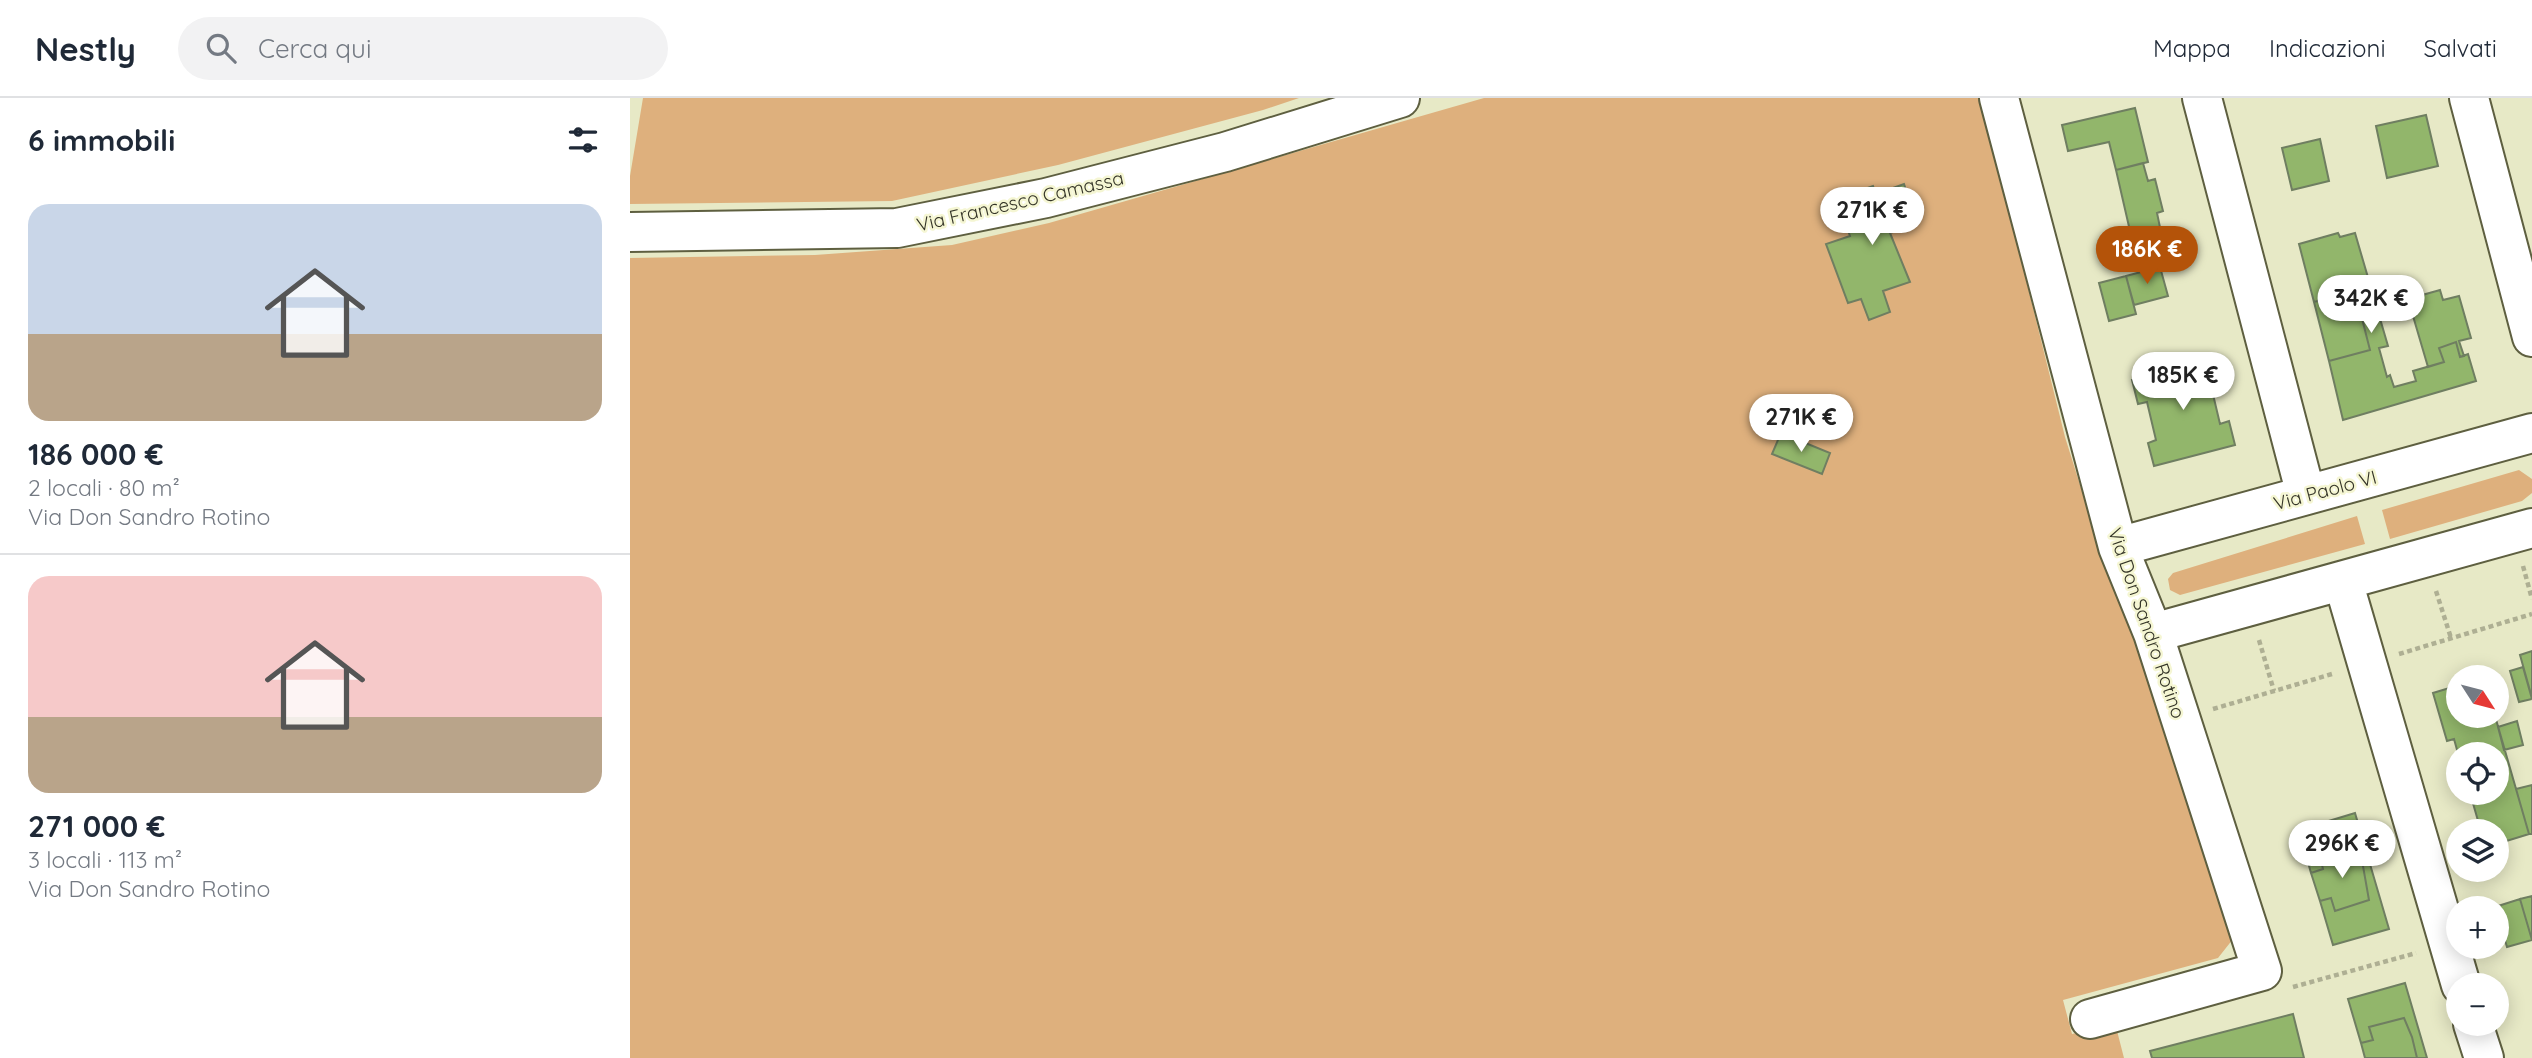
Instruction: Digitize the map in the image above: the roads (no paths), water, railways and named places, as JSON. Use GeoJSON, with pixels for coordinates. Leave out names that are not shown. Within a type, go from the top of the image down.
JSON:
{"type":"FeatureCollection","features":[{"type":"Feature","properties":{"kind":"street","name":"Via Francesco Camassa"},"geometry":{"type":"LineString","coordinates":[[630,232],[897,228],[1046,198],[1199,159],[1400,98]]}},
{"type":"Feature","properties":{"kind":"street","name":"Via Don Sandro Rotino"},"geometry":{"type":"LineString","coordinates":[[1999,98],[2118,547],[2153,634],[2262,971],[2090,1019]]}},
{"type":"Feature","properties":{"kind":"street"},"geometry":{"type":"LineString","coordinates":[[2202,98],[2306,495]]}},
{"type":"Feature","properties":{"kind":"street"},"geometry":{"type":"LineString","coordinates":[[2469,98],[2532,337]]}},
{"type":"Feature","properties":{"kind":"street","name":"Via Paolo VI"},"geometry":{"type":"LineString","coordinates":[[2118,547],[2532,433]]}},
{"type":"Feature","properties":{"kind":"street"},"geometry":{"type":"LineString","coordinates":[[2153,634],[2532,528]]}},
{"type":"Feature","properties":{"kind":"street"},"geometry":{"type":"LineString","coordinates":[[2343,581],[2457,973]]}},
{"type":"Feature","properties":{"kind":"street"},"geometry":{"type":"LineString","coordinates":[[2477,1036],[2484,1058]]}}]}
